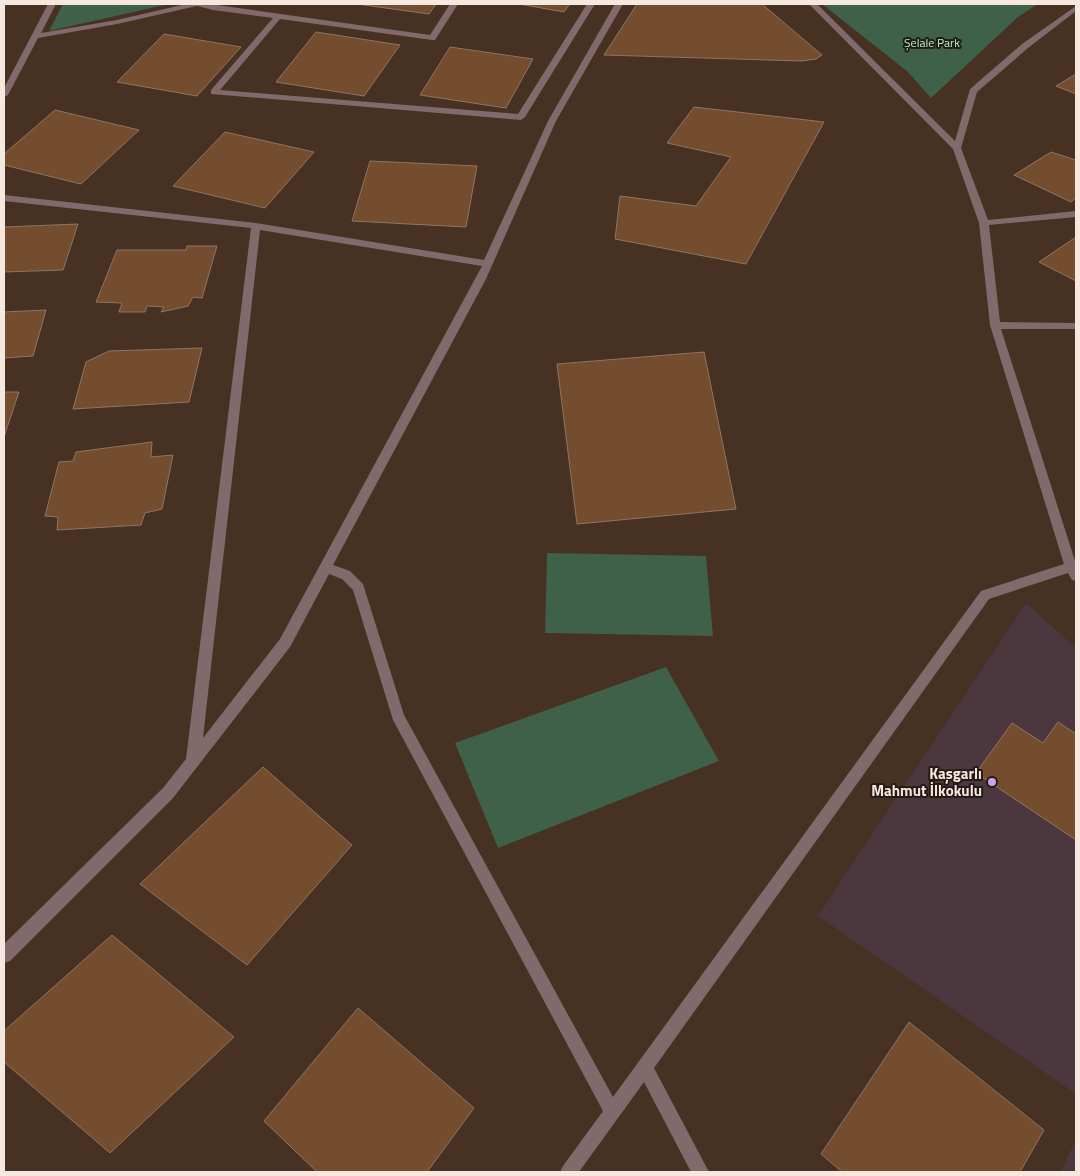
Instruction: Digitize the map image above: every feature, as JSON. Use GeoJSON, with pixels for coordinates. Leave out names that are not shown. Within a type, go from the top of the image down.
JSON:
{"type":"FeatureCollection","features":[{"type":"Feature","properties":{"kind":"street"},"geometry":{"type":"LineString","coordinates":[[4,95],[52,4]]}},
{"type":"Feature","properties":{"kind":"street"},"geometry":{"type":"LineString","coordinates":[[35,36],[117,22],[195,4]]}},
{"type":"Feature","properties":{"kind":"street"},"geometry":{"type":"LineString","coordinates":[[200,4],[278,17],[432,38],[454,4]]}},
{"type":"Feature","properties":{"kind":"street"},"geometry":{"type":"LineString","coordinates":[[278,17],[214,92],[521,117],[591,4]]}},
{"type":"Feature","properties":{"kind":"street"},"geometry":{"type":"LineString","coordinates":[[4,955],[168,793],[285,643],[487,264],[552,121],[619,4]]}},
{"type":"Feature","properties":{"kind":"street"},"geometry":{"type":"LineString","coordinates":[[569,1172],[985,595],[1074,571],[995,325],[984,223],[957,148],[813,4]]}},
{"type":"Feature","properties":{"kind":"street"},"geometry":{"type":"LineString","coordinates":[[957,148],[973,91],[1025,46],[1076,8]]}},
{"type":"Feature","properties":{"kind":"street"},"geometry":{"type":"LineString","coordinates":[[4,198],[256,226],[487,264]]}},
{"type":"Feature","properties":{"kind":"street"},"geometry":{"type":"LineString","coordinates":[[984,223],[1076,214]]}},
{"type":"Feature","properties":{"kind":"street"},"geometry":{"type":"LineString","coordinates":[[193,761],[256,226]]}},
{"type":"Feature","properties":{"kind":"street"},"geometry":{"type":"LineString","coordinates":[[995,325],[1076,326]]}},
{"type":"Feature","properties":{"kind":"street"},"geometry":{"type":"LineString","coordinates":[[326,567],[346,575],[359,588],[398,716],[613,1113]]}},
{"type":"Feature","properties":{"kind":"street"},"geometry":{"type":"LineString","coordinates":[[645,1068],[700,1172]]}},
{"type":"Feature","properties":{"kind":"shaded area","name":"Kaşgarlı Mahmut İlkokulu"},"geometry":{"type":"Polygon","coordinates":[[[1026,603],[1076,648],[1076,1094],[818,916],[1026,603]]]}},
{"type":"Feature","properties":{"kind":"shaded area"},"geometry":{"type":"Polygon","coordinates":[[[1076,1139],[1076,1172],[1061,1172],[1076,1139]]]}},
{"type":"Feature","properties":{"kind":"green space"},"geometry":{"type":"Polygon","coordinates":[[[63,4],[169,4],[49,31],[63,4]]]}},
{"type":"Feature","properties":{"kind":"green space","name":"Şelale Park"},"geometry":{"type":"Polygon","coordinates":[[[822,4],[1038,4],[1018,17],[931,98],[908,72],[822,4]]]}},
{"type":"Feature","properties":{"kind":"green space"},"geometry":{"type":"Polygon","coordinates":[[[547,553],[706,556],[713,636],[545,633],[547,553]]]}},
{"type":"Feature","properties":{"kind":"green space"},"geometry":{"type":"Polygon","coordinates":[[[666,667],[719,761],[498,848],[455,743],[666,667]]]}},
{"type":"Feature","properties":{"kind":"building"},"geometry":{"type":"Polygon","coordinates":[[[357,4],[436,4],[429,14],[357,4]]]}},
{"type":"Feature","properties":{"kind":"building"},"geometry":{"type":"Polygon","coordinates":[[[519,4],[570,4],[564,12],[519,4]]]}},
{"type":"Feature","properties":{"kind":"building"},"geometry":{"type":"Polygon","coordinates":[[[637,4],[762,4],[822,55],[816,59],[801,61],[604,55],[637,4]]]}},
{"type":"Feature","properties":{"kind":"building"},"geometry":{"type":"Polygon","coordinates":[[[316,32],[400,45],[364,96],[276,82],[316,32]]]}},
{"type":"Feature","properties":{"kind":"building"},"geometry":{"type":"Polygon","coordinates":[[[164,34],[241,47],[197,96],[117,82],[164,34]]]}},
{"type":"Feature","properties":{"kind":"building"},"geometry":{"type":"Polygon","coordinates":[[[450,47],[533,59],[506,108],[420,95],[450,47]]]}},
{"type":"Feature","properties":{"kind":"building"},"geometry":{"type":"Polygon","coordinates":[[[1076,74],[1076,94],[1056,86],[1076,74]]]}},
{"type":"Feature","properties":{"kind":"building"},"geometry":{"type":"Polygon","coordinates":[[[694,107],[824,122],[746,264],[615,239],[620,196],[696,206],[731,157],[667,143],[694,107]]]}},
{"type":"Feature","properties":{"kind":"building"},"geometry":{"type":"Polygon","coordinates":[[[55,110],[139,130],[81,184],[4,165],[4,154],[55,110]]]}},
{"type":"Feature","properties":{"kind":"building"},"geometry":{"type":"Polygon","coordinates":[[[225,132],[314,152],[265,208],[173,186],[225,132]]]}},
{"type":"Feature","properties":{"kind":"building"},"geometry":{"type":"Polygon","coordinates":[[[1051,152],[1076,160],[1076,198],[1071,202],[1014,175],[1051,152]]]}},
{"type":"Feature","properties":{"kind":"building"},"geometry":{"type":"Polygon","coordinates":[[[370,161],[477,166],[466,227],[352,221],[370,161]]]}},
{"type":"Feature","properties":{"kind":"building"},"geometry":{"type":"Polygon","coordinates":[[[78,224],[63,270],[4,272],[4,227],[78,224]]]}},
{"type":"Feature","properties":{"kind":"building"},"geometry":{"type":"Polygon","coordinates":[[[1076,237],[1076,281],[1039,262],[1076,237]]]}},
{"type":"Feature","properties":{"kind":"building"},"geometry":{"type":"Polygon","coordinates":[[[187,246],[217,246],[202,298],[193,297],[188,306],[161,312],[164,307],[147,306],[145,312],[119,312],[122,303],[96,302],[117,250],[186,250],[187,246]]]}},
{"type":"Feature","properties":{"kind":"building"},"geometry":{"type":"Polygon","coordinates":[[[46,310],[33,356],[4,358],[4,312],[46,310]]]}},
{"type":"Feature","properties":{"kind":"building"},"geometry":{"type":"Polygon","coordinates":[[[202,348],[189,402],[73,409],[86,362],[109,351],[202,348]]]}},
{"type":"Feature","properties":{"kind":"building"},"geometry":{"type":"Polygon","coordinates":[[[704,352],[736,509],[577,524],[557,364],[704,352]]]}},
{"type":"Feature","properties":{"kind":"building"},"geometry":{"type":"Polygon","coordinates":[[[4,392],[19,392],[4,437],[4,392]]]}},
{"type":"Feature","properties":{"kind":"building"},"geometry":{"type":"Polygon","coordinates":[[[152,442],[151,457],[173,455],[162,509],[145,513],[141,525],[57,530],[58,517],[45,516],[59,462],[73,461],[76,452],[152,442]]]}},
{"type":"Feature","properties":{"kind":"building"},"geometry":{"type":"Polygon","coordinates":[[[1058,722],[1076,734],[1076,840],[976,773],[1012,723],[1043,743],[1058,722]]]}},
{"type":"Feature","properties":{"kind":"building"},"geometry":{"type":"Polygon","coordinates":[[[263,767],[352,845],[247,965],[140,884],[263,767]]]}},
{"type":"Feature","properties":{"kind":"building"},"geometry":{"type":"Polygon","coordinates":[[[112,935],[234,1037],[110,1153],[4,1062],[4,1031],[112,935]]]}},
{"type":"Feature","properties":{"kind":"building"},"geometry":{"type":"Polygon","coordinates":[[[358,1008],[474,1108],[427,1172],[317,1172],[264,1121],[358,1008]]]}},
{"type":"Feature","properties":{"kind":"building"},"geometry":{"type":"Polygon","coordinates":[[[909,1022],[1044,1130],[1020,1172],[842,1172],[821,1154],[909,1022]]]}},
{"type":"Feature","properties":{"kind":"place","name":"Kaşgarlı Mahmut İlkokulu"},"geometry":{"type":"Point","coordinates":[992,782]}}]}
